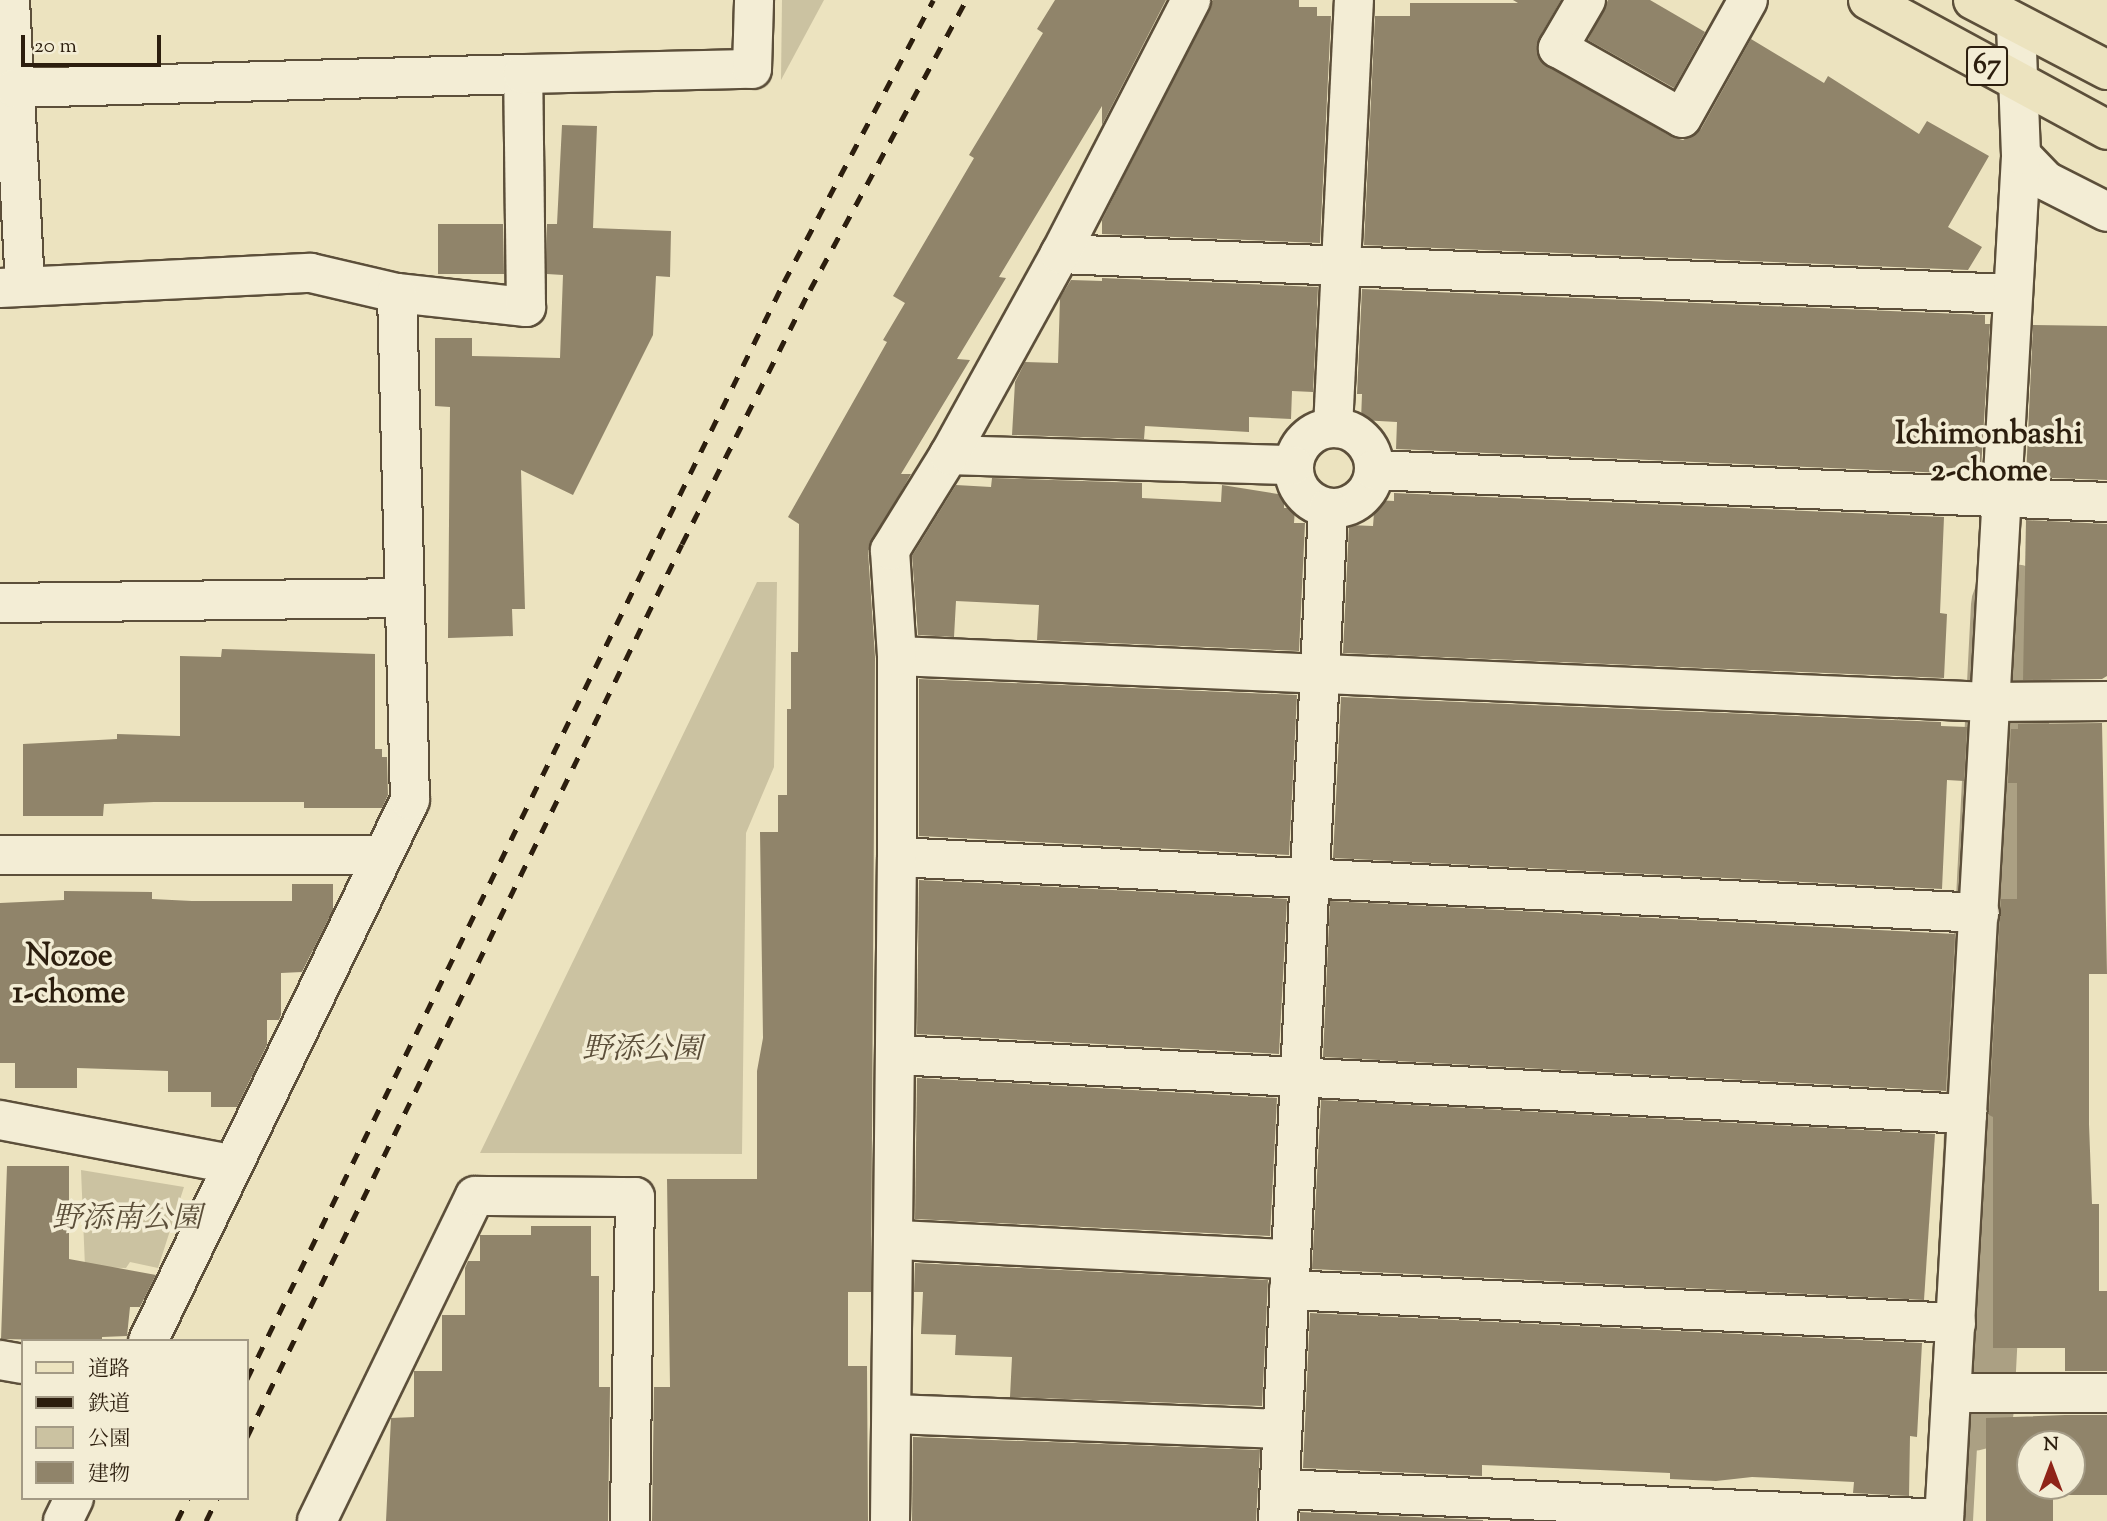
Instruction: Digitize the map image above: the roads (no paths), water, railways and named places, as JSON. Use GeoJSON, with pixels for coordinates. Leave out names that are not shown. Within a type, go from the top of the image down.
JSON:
{"type":"FeatureCollection","features":[{"type":"Feature","properties":{"kind":"main road","name":"67"},"geometry":{"type":"LineString","coordinates":[[1868,0],[2107,130]]}},
{"type":"Feature","properties":{"kind":"main road","name":"67"},"geometry":{"type":"LineString","coordinates":[[1973,0],[2107,71]]}},
{"type":"Feature","properties":{"kind":"street"},"geometry":{"type":"LineString","coordinates":[[10,0],[6,51],[15,88],[12,287],[311,273],[397,293],[526,307],[523,74]]}},
{"type":"Feature","properties":{"kind":"street"},"geometry":{"type":"LineString","coordinates":[[15,88],[752,69],[754,0]]}},
{"type":"Feature","properties":{"kind":"street"},"geometry":{"type":"LineString","coordinates":[[890,1521],[897,1240],[897,656],[890,550],[949,455],[1060,254],[1191,0]]}},
{"type":"Feature","properties":{"kind":"street"},"geometry":{"type":"LineString","coordinates":[[1333,428],[1354,0]]}},
{"type":"Feature","properties":{"kind":"street"},"geometry":{"type":"LineString","coordinates":[[1586,0],[1558,48],[1682,118],[1748,0]]}},
{"type":"Feature","properties":{"kind":"street"},"geometry":{"type":"LineString","coordinates":[[1328,508],[1279,1505],[1944,1520],[1980,913],[1999,499],[2021,155],[2016,24]]}},
{"type":"Feature","properties":{"kind":"street"},"geometry":{"type":"LineString","coordinates":[[2021,155],[2046,181],[2107,212]]}},
{"type":"Feature","properties":{"kind":"street"},"geometry":{"type":"LineString","coordinates":[[1060,254],[2011,294]]}},
{"type":"Feature","properties":{"kind":"street"},"geometry":{"type":"LineString","coordinates":[[149,1339],[381,855],[411,800],[397,293]]}},
{"type":"Feature","properties":{"kind":"street"},"geometry":{"type":"LineString","coordinates":[[1333,428],[1363,441],[1374,470],[1361,498],[1328,508],[1303,494],[1293,465],[1300,446],[1315,433],[1333,428]]}},
{"type":"Feature","properties":{"kind":"street"},"geometry":{"type":"LineString","coordinates":[[949,455],[1293,465]]}},
{"type":"Feature","properties":{"kind":"street"},"geometry":{"type":"LineString","coordinates":[[1374,470],[2107,502]]}},
{"type":"Feature","properties":{"kind":"street"},"geometry":{"type":"LineString","coordinates":[[0,603],[404,598]]}},
{"type":"Feature","properties":{"kind":"street"},"geometry":{"type":"LineString","coordinates":[[897,656],[1320,676],[1989,702],[2107,701]]}},
{"type":"Feature","properties":{"kind":"street"},"geometry":{"type":"LineString","coordinates":[[0,855],[381,855]]}},
{"type":"Feature","properties":{"kind":"street"},"geometry":{"type":"LineString","coordinates":[[897,857],[1310,876],[1980,913]]}},
{"type":"Feature","properties":{"kind":"street"},"geometry":{"type":"LineString","coordinates":[[897,1055],[1299,1075],[1967,1114]]}},
{"type":"Feature","properties":{"kind":"street"},"geometry":{"type":"LineString","coordinates":[[0,1120],[231,1164]]}},
{"type":"Feature","properties":{"kind":"street"},"geometry":{"type":"LineString","coordinates":[[317,1521],[475,1196],[635,1197],[630,1521]]}},
{"type":"Feature","properties":{"kind":"street"},"geometry":{"type":"LineString","coordinates":[[897,1240],[1290,1275],[1955,1323]]}},
{"type":"Feature","properties":{"kind":"street"},"geometry":{"type":"LineString","coordinates":[[0,1360],[21,1364]]}},
{"type":"Feature","properties":{"kind":"street"},"geometry":{"type":"LineString","coordinates":[[1952,1393],[2107,1393]]}},
{"type":"Feature","properties":{"kind":"street"},"geometry":{"type":"LineString","coordinates":[[893,1414],[1282,1429]]}},
{"type":"Feature","properties":{"kind":"street"},"geometry":{"type":"LineString","coordinates":[[63,1521],[73,1500]]}},
{"type":"Feature","properties":{"kind":"waterway"},"geometry":{"type":"LineString","coordinates":[[1972,1409],[2013,606]]}},
{"type":"Feature","properties":{"kind":"waterway"},"geometry":{"type":"LineString","coordinates":[[1966,1521],[1972,1409]]}},
{"type":"Feature","properties":{"kind":"railway"},"geometry":{"type":"LineString","coordinates":[[248,1377],[784,282],[933,0]]}},
{"type":"Feature","properties":{"kind":"railway"},"geometry":{"type":"LineString","coordinates":[[248,1435],[682,544],[810,290],[966,0]]}},
{"type":"Feature","properties":{"kind":"railway"},"geometry":{"type":"LineString","coordinates":[[177,1521],[187,1500]]}},
{"type":"Feature","properties":{"kind":"railway"},"geometry":{"type":"LineString","coordinates":[[206,1521],[216,1500]]}},
{"type":"Feature","properties":{"kind":"district","name":"Ichimonbashi 2-chome"},"geometry":{"type":"Point","coordinates":[1989,454]}},
{"type":"Feature","properties":{"kind":"district","name":"Nozoe 1-chome"},"geometry":{"type":"Point","coordinates":[69,976]}},
{"type":"Feature","properties":{"kind":"park label","name":"野添公園"},"geometry":{"type":"Point","coordinates":[642,1051]}},
{"type":"Feature","properties":{"kind":"park label","name":"野添南公園"},"geometry":{"type":"Point","coordinates":[127,1220]}}]}
